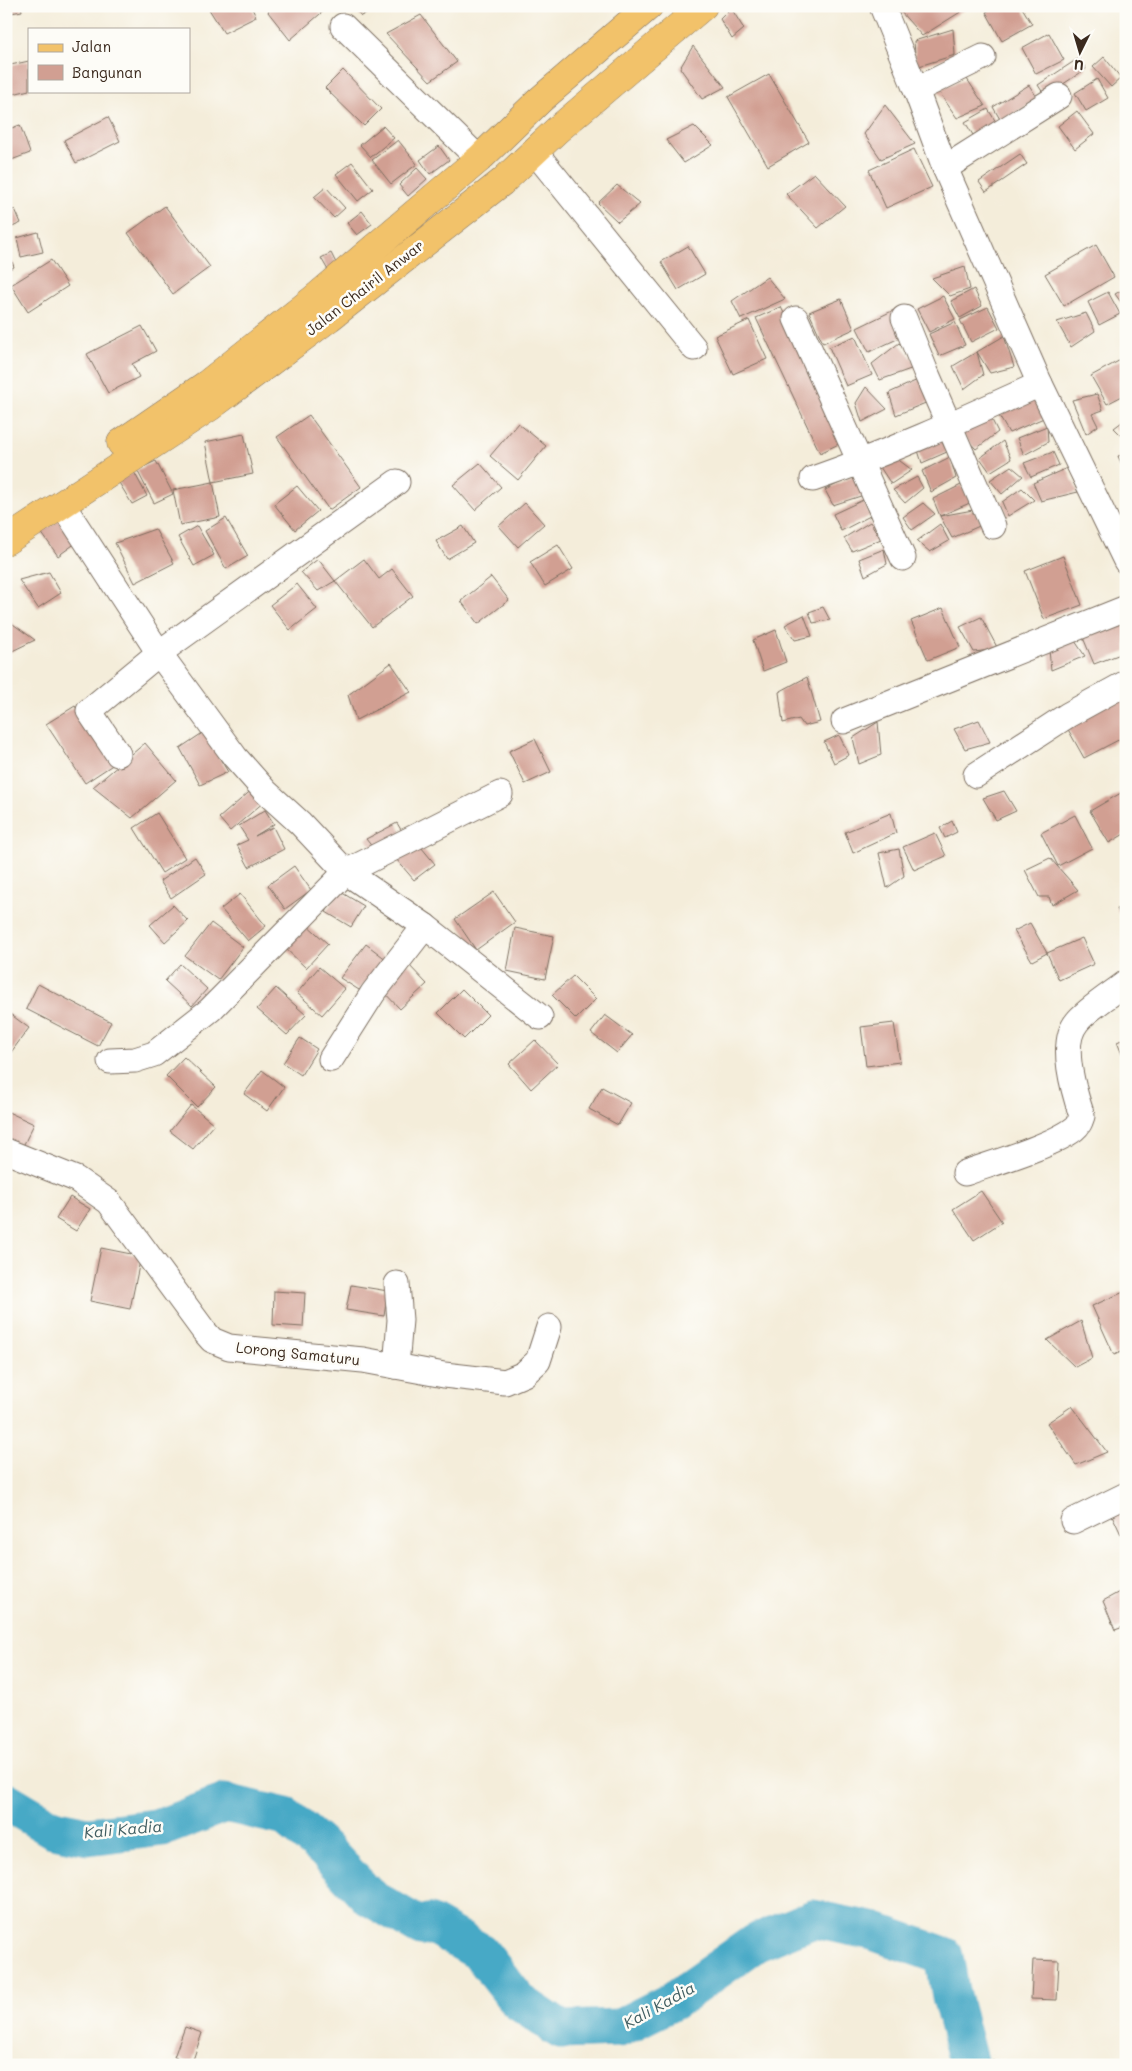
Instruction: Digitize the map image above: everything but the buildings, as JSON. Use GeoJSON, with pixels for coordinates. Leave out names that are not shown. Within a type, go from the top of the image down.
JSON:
{"type":"FeatureCollection","features":[{"type":"Feature","properties":{"kind":"main road","name":"Jalan Chairil Anwar"},"geometry":{"type":"LineString","coordinates":[[6,541],[210,407],[502,182],[534,151],[703,6]]}},
{"type":"Feature","properties":{"kind":"main road","name":"Jalan Chairil Anwar"},"geometry":{"type":"LineString","coordinates":[[6,523],[207,384],[315,298],[479,159],[540,100],[643,8]]}},
{"type":"Feature","properties":{"kind":"street"},"geometry":{"type":"LineString","coordinates":[[882,6],[945,168],[1040,384],[1126,561]]}},
{"type":"Feature","properties":{"kind":"street"},"geometry":{"type":"LineString","coordinates":[[343,26],[479,159]]}},
{"type":"Feature","properties":{"kind":"street"},"geometry":{"type":"LineString","coordinates":[[916,90],[983,56]]}},
{"type":"Feature","properties":{"kind":"street"},"geometry":{"type":"LineString","coordinates":[[945,168],[1059,96]]}},
{"type":"Feature","properties":{"kind":"street"},"geometry":{"type":"LineString","coordinates":[[534,151],[694,348]]}},
{"type":"Feature","properties":{"kind":"street"},"geometry":{"type":"LineString","coordinates":[[904,318],[993,526]]}},
{"type":"Feature","properties":{"kind":"street"},"geometry":{"type":"LineString","coordinates":[[796,319],[903,558]]}},
{"type":"Feature","properties":{"kind":"street"},"geometry":{"type":"LineString","coordinates":[[813,479],[861,463],[950,426],[1040,384]]}},
{"type":"Feature","properties":{"kind":"street"},"geometry":{"type":"LineString","coordinates":[[118,754],[89,711],[159,653],[397,482]]}},
{"type":"Feature","properties":{"kind":"street"},"geometry":{"type":"LineString","coordinates":[[62,504],[159,653],[235,757],[346,872],[425,926],[540,1017]]}},
{"type":"Feature","properties":{"kind":"street"},"geometry":{"type":"LineString","coordinates":[[844,721],[1126,608]]}},
{"type":"Feature","properties":{"kind":"street"},"geometry":{"type":"LineString","coordinates":[[976,775],[1051,726],[1126,683]]}},
{"type":"Feature","properties":{"kind":"street"},"geometry":{"type":"LineString","coordinates":[[110,1061],[135,1060],[154,1054],[210,1010],[346,872],[500,794]]}},
{"type":"Feature","properties":{"kind":"street"},"geometry":{"type":"LineString","coordinates":[[331,1059],[374,993],[425,926]]}},
{"type":"Feature","properties":{"kind":"street"},"geometry":{"type":"LineString","coordinates":[[965,1173],[1055,1139],[1073,1130],[1080,1123],[1082,1116],[1070,1066],[1069,1044],[1071,1032],[1077,1021],[1126,983]]}},
{"type":"Feature","properties":{"kind":"street","name":"Lorong Samaturu"},"geometry":{"type":"LineString","coordinates":[[6,1151],[76,1179],[109,1202],[212,1340],[229,1347],[253,1351],[363,1360],[505,1382],[524,1374],[538,1361],[549,1326]]}},
{"type":"Feature","properties":{"kind":"street"},"geometry":{"type":"LineString","coordinates":[[396,1366],[400,1320],[397,1284]]}},
{"type":"Feature","properties":{"kind":"street"},"geometry":{"type":"LineString","coordinates":[[1073,1522],[1126,1495]]}},
{"type":"Feature","properties":{"kind":"waterway","name":"Kali Kadia"},"geometry":{"type":"LineString","coordinates":[[6,1801],[53,1829],[88,1836],[163,1827],[225,1803],[286,1817],[324,1849],[368,1896],[421,1927],[429,1923],[480,1952],[518,2001],[561,2030],[619,2028],[673,2001],[755,1943],[813,1919],[873,1931],[944,1956],[951,1996],[969,2065]]}}]}
